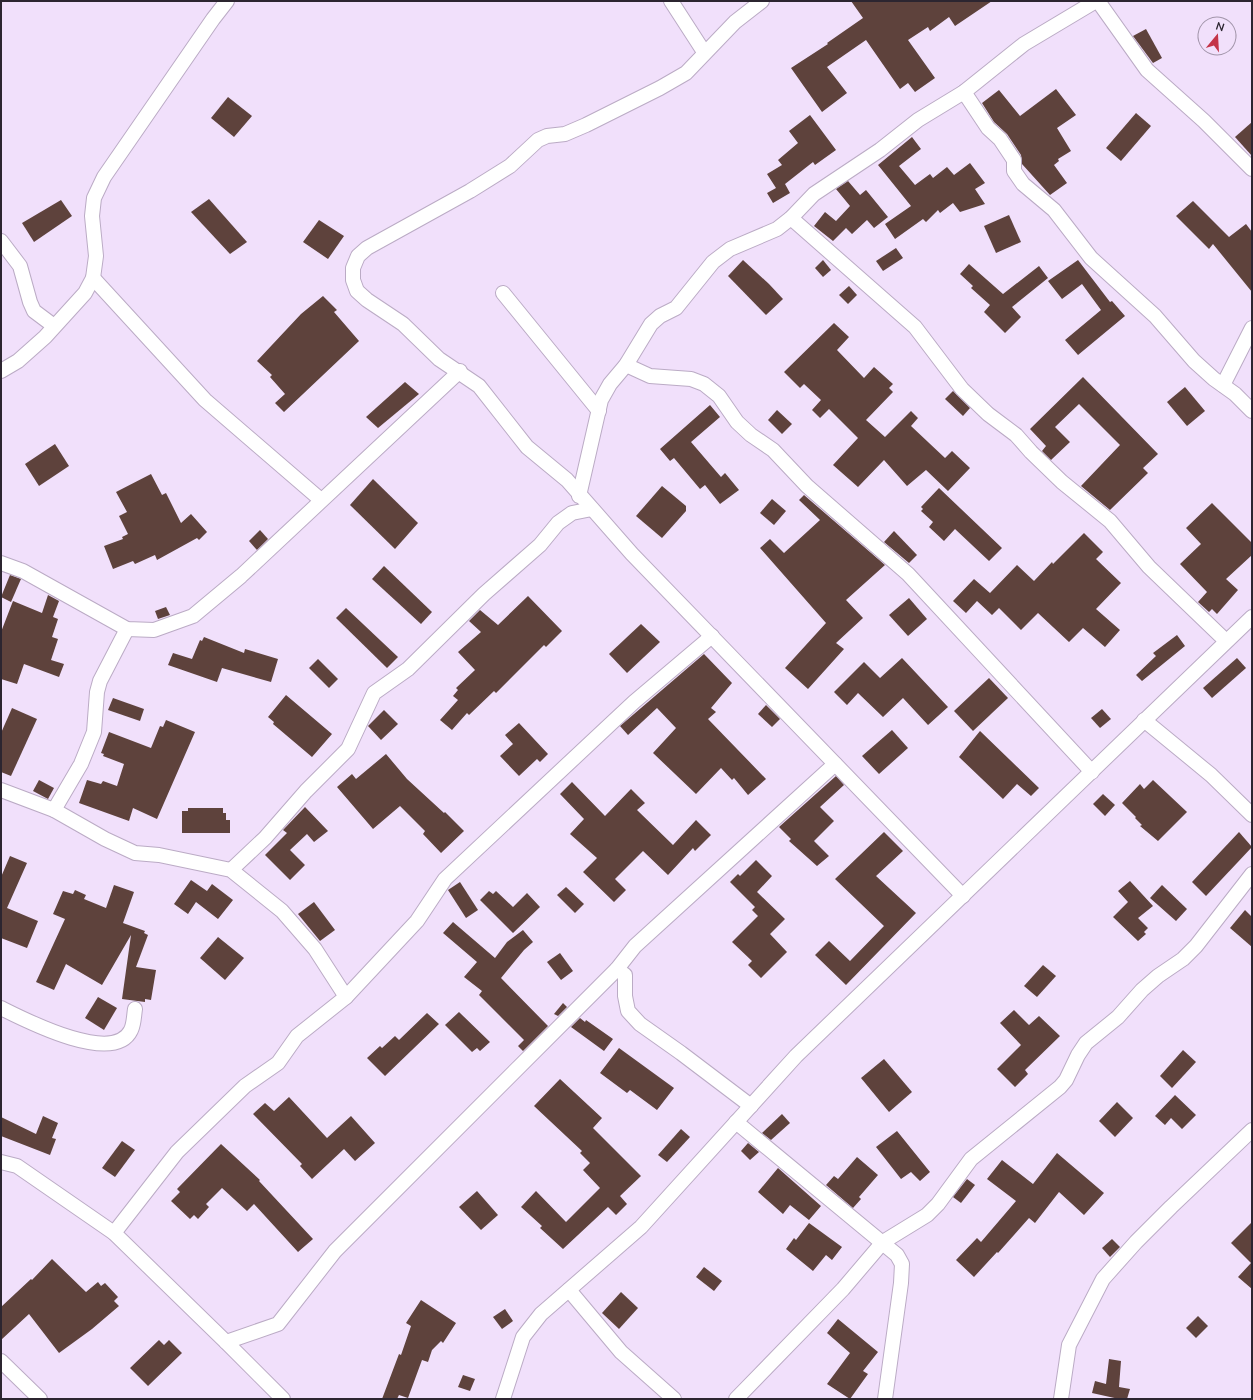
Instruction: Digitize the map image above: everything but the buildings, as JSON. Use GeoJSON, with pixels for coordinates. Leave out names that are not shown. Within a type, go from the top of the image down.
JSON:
{"type":"FeatureCollection","features":[{"type":"Feature","properties":{"kind":"street"},"geometry":{"type":"LineString","coordinates":[[1,371],[32,349],[85,293],[94,278],[96,256],[92,216],[94,198],[104,177],[227,1]]}},
{"type":"Feature","properties":{"kind":"street"},"geometry":{"type":"LineString","coordinates":[[670,1],[704,52]]}},
{"type":"Feature","properties":{"kind":"street"},"geometry":{"type":"LineString","coordinates":[[762,1],[734,22],[704,52],[686,73],[660,88],[586,125],[565,134],[547,136],[538,140],[510,166],[470,191],[367,248],[358,256],[353,268],[353,280],[357,291],[367,300],[403,324],[439,359],[460,371],[479,386],[527,447],[567,480],[579,496],[632,554],[963,896]]}},
{"type":"Feature","properties":{"kind":"street"},"geometry":{"type":"LineString","coordinates":[[579,496],[601,400],[610,384],[626,365],[651,324],[660,316],[676,308],[713,262],[730,249],[777,229],[791,218],[814,194],[880,150],[918,120],[964,92],[1024,44],[1097,1],[1147,70],[1204,121],[1252,169]]}},
{"type":"Feature","properties":{"kind":"street"},"geometry":{"type":"LineString","coordinates":[[964,92],[988,128],[1000,139],[1014,160],[1014,171],[1023,184],[1054,210],[1091,258],[1155,316],[1194,361],[1235,394],[1252,411]]}},
{"type":"Feature","properties":{"kind":"street"},"geometry":{"type":"LineString","coordinates":[[791,218],[915,327],[962,389],[988,414],[1016,435],[1062,482],[1110,521],[1149,567],[1226,641]]}},
{"type":"Feature","properties":{"kind":"street"},"geometry":{"type":"LineString","coordinates":[[1,241],[20,266],[34,311],[54,326]]}},
{"type":"Feature","properties":{"kind":"street"},"geometry":{"type":"LineString","coordinates":[[94,278],[205,400],[321,500]]}},
{"type":"Feature","properties":{"kind":"street"},"geometry":{"type":"LineString","coordinates":[[503,293],[599,411]]}},
{"type":"Feature","properties":{"kind":"street"},"geometry":{"type":"LineString","coordinates":[[1223,385],[1252,328]]}},
{"type":"Feature","properties":{"kind":"street"},"geometry":{"type":"LineString","coordinates":[[626,365],[650,376],[691,379],[704,384],[719,396],[737,422],[751,435],[772,450],[807,486],[908,574],[1092,772]]}},
{"type":"Feature","properties":{"kind":"street"},"geometry":{"type":"LineString","coordinates":[[1,563],[29,575],[127,629],[154,630],[193,616],[241,576],[460,371]]}},
{"type":"Feature","properties":{"kind":"street"},"geometry":{"type":"LineString","coordinates":[[231,870],[265,838],[306,791],[348,749],[374,693],[408,669],[484,594],[540,544],[558,523],[572,513],[592,509]]}},
{"type":"Feature","properties":{"kind":"street"},"geometry":{"type":"LineString","coordinates":[[503,1399],[523,1337],[541,1314],[641,1227],[796,1056],[1252,617]]}},
{"type":"Feature","properties":{"kind":"street"},"geometry":{"type":"LineString","coordinates":[[54,810],[81,764],[94,732],[97,692],[100,681],[127,629]]}},
{"type":"Feature","properties":{"kind":"street"},"geometry":{"type":"LineString","coordinates":[[114,1233],[177,1152],[245,1086],[278,1063],[297,1036],[346,997],[417,921],[445,879],[634,702],[712,636]]}},
{"type":"Feature","properties":{"kind":"street"},"geometry":{"type":"LineString","coordinates":[[1144,720],[1211,775],[1252,815]]}},
{"type":"Feature","properties":{"kind":"street"},"geometry":{"type":"LineString","coordinates":[[226,1342],[278,1324],[335,1251],[617,969],[635,946],[835,764]]}},
{"type":"Feature","properties":{"kind":"street"},"geometry":{"type":"LineString","coordinates":[[1,790],[54,810],[105,840],[135,854],[159,855],[231,870],[282,912],[315,948],[346,997]]}},
{"type":"Feature","properties":{"kind":"street"},"geometry":{"type":"LineString","coordinates":[[736,1399],[843,1289],[883,1242],[927,1215],[938,1204],[971,1159],[1060,1087],[1066,1080],[1086,1043],[1118,1017],[1142,990],[1158,976],[1188,955],[1252,874]]}},
{"type":"Feature","properties":{"kind":"street"},"geometry":{"type":"LineString","coordinates":[[617,969],[624,975],[625,996],[628,1011],[640,1024],[751,1106]]}},
{"type":"Feature","properties":{"kind":"street"},"geometry":{"type":"LineString","coordinates":[[1,1008],[37,1025],[79,1041],[108,1044],[124,1039],[131,1030],[135,1009]]}},
{"type":"Feature","properties":{"kind":"street"},"geometry":{"type":"LineString","coordinates":[[736,1122],[883,1242],[897,1255],[902,1264],[885,1399]]}},
{"type":"Feature","properties":{"kind":"street"},"geometry":{"type":"LineString","coordinates":[[1061,1399],[1070,1345],[1103,1279],[1136,1242],[1252,1130]]}},
{"type":"Feature","properties":{"kind":"street"},"geometry":{"type":"LineString","coordinates":[[1,1162],[17,1166],[114,1233],[283,1399]]}},
{"type":"Feature","properties":{"kind":"street"},"geometry":{"type":"LineString","coordinates":[[569,1290],[621,1352],[674,1399]]}},
{"type":"Feature","properties":{"kind":"street"},"geometry":{"type":"LineString","coordinates":[[1,1361],[40,1399]]}}]}
